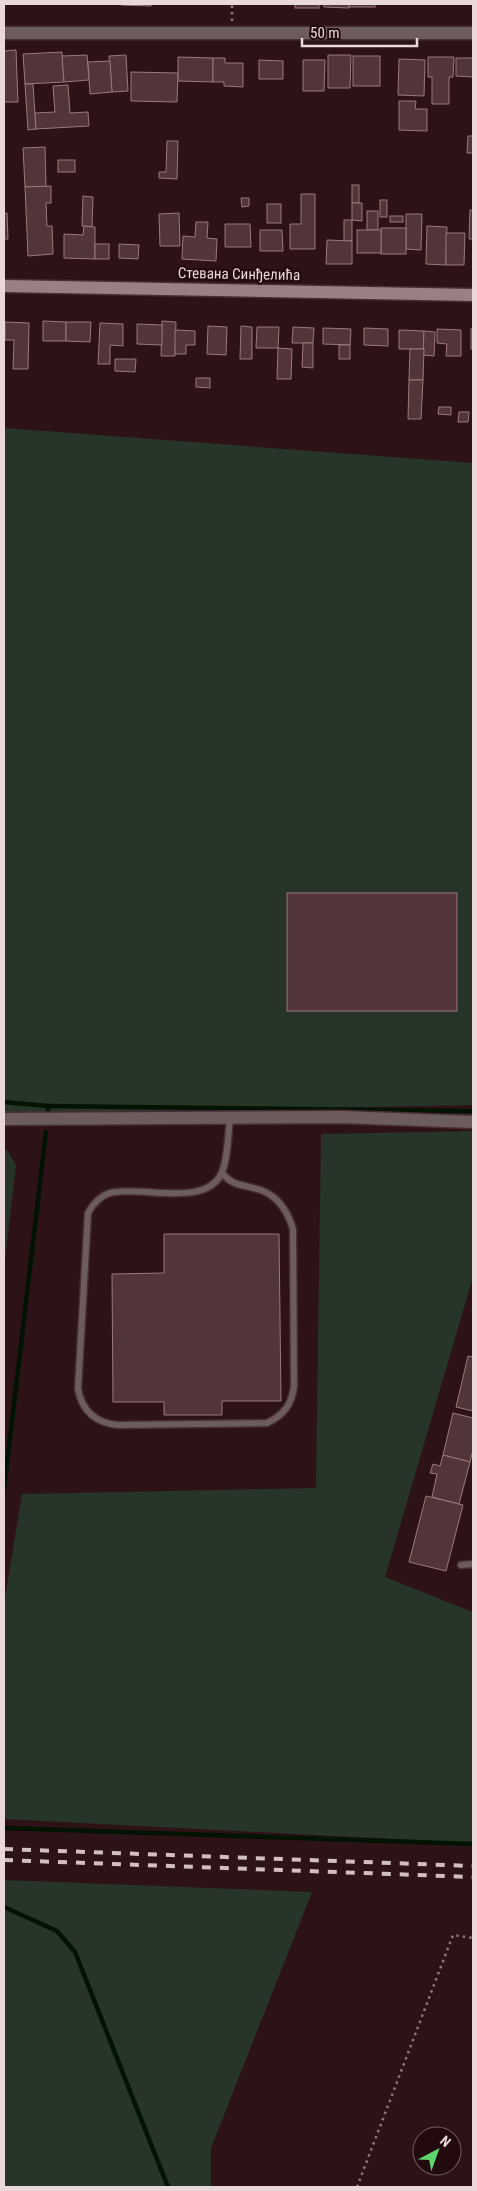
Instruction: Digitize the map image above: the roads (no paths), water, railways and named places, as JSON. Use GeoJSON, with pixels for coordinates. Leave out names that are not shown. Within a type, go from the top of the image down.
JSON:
{"type":"FeatureCollection","features":[{"type":"Feature","properties":{"kind":"street"},"geometry":{"type":"LineString","coordinates":[[4,33],[473,32]]}},
{"type":"Feature","properties":{"kind":"street","name":"Стевана Синђелића"},"geometry":{"type":"LineString","coordinates":[[4,286],[473,295]]}},
{"type":"Feature","properties":{"kind":"street"},"geometry":{"type":"LineString","coordinates":[[4,1119],[342,1117],[473,1122]]}},
{"type":"Feature","properties":{"kind":"lane"},"geometry":{"type":"LineString","coordinates":[[222,1173],[229,1181],[238,1186],[253,1187],[269,1194],[282,1205],[293,1229],[294,1386],[291,1401],[282,1414],[268,1423],[118,1425],[96,1419],[84,1408],[78,1390],[88,1213],[98,1200],[111,1192],[198,1192],[214,1184],[222,1173],[230,1118]]}},
{"type":"Feature","properties":{"kind":"lane"},"geometry":{"type":"LineString","coordinates":[[462,1565],[473,1564]]}},
{"type":"Feature","properties":{"kind":"waterway"},"geometry":{"type":"LineString","coordinates":[[4,1102],[48,1106],[48,1110]]}},
{"type":"Feature","properties":{"kind":"waterway"},"geometry":{"type":"LineString","coordinates":[[48,1106],[473,1111]]}},
{"type":"Feature","properties":{"kind":"waterway"},"geometry":{"type":"LineString","coordinates":[[4,1489],[46,1132]]}},
{"type":"Feature","properties":{"kind":"waterway"},"geometry":{"type":"LineString","coordinates":[[4,1828],[473,1844]]}},
{"type":"Feature","properties":{"kind":"waterway"},"geometry":{"type":"LineString","coordinates":[[4,1907],[57,1931],[75,1952],[168,2187]]}},
{"type":"Feature","properties":{"kind":"railway"},"geometry":{"type":"LineString","coordinates":[[4,1849],[473,1866]]}},
{"type":"Feature","properties":{"kind":"railway"},"geometry":{"type":"LineString","coordinates":[[4,1860],[473,1877]]}}]}
